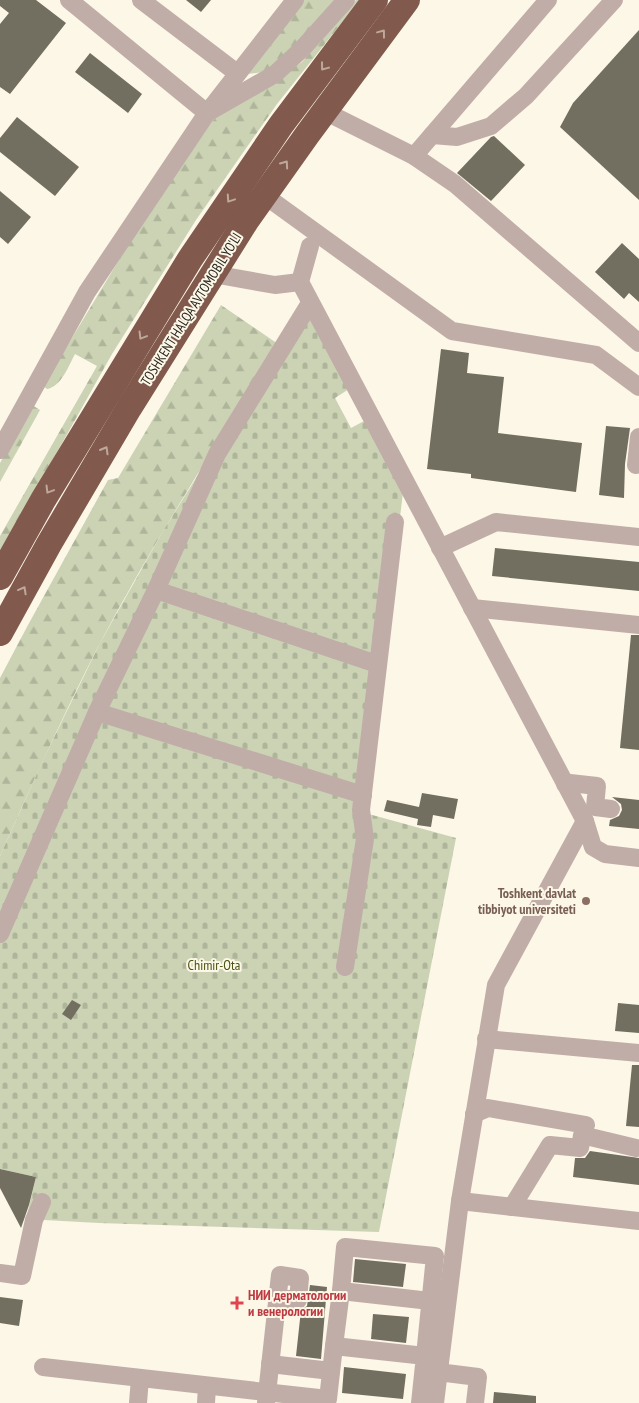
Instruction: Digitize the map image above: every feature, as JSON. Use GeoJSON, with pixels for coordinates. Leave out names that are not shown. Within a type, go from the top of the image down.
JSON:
{"type":"FeatureCollection","features":[{"type":"Feature","properties":{"kind":"highway","name":"TOSHKENT HALQA AVTOMOBIL YO'LI"},"geometry":{"type":"LineString","coordinates":[[0,577],[48,492],[190,258],[281,125],[374,0]]}},
{"type":"Feature","properties":{"kind":"highway","name":"TOSHKENT HALQA AVTOMOBIL YO'LI"},"geometry":{"type":"LineString","coordinates":[[0,633],[76,499],[213,274],[264,195],[407,0]]}},
{"type":"Feature","properties":{"kind":"lane"},"geometry":{"type":"LineString","coordinates":[[69,0],[207,113]]}},
{"type":"Feature","properties":{"kind":"lane"},"geometry":{"type":"LineString","coordinates":[[141,0],[237,73]]}},
{"type":"Feature","properties":{"kind":"lane"},"geometry":{"type":"LineString","coordinates":[[0,450],[86,292],[207,113],[295,0]]}},
{"type":"Feature","properties":{"kind":"lane"},"geometry":{"type":"LineString","coordinates":[[207,113],[275,74],[346,0]]}},
{"type":"Feature","properties":{"kind":"lane"},"geometry":{"type":"LineString","coordinates":[[414,156],[548,0]]}},
{"type":"Feature","properties":{"kind":"lane"},"geometry":{"type":"LineString","coordinates":[[432,134],[458,137],[491,126],[526,96],[614,0]]}},
{"type":"Feature","properties":{"kind":"lane"},"geometry":{"type":"LineString","coordinates":[[324,111],[414,156],[455,184],[639,343]]}},
{"type":"Feature","properties":{"kind":"lane"},"geometry":{"type":"LineString","coordinates":[[264,195],[452,331],[596,355],[639,387]]}},
{"type":"Feature","properties":{"kind":"lane"},"geometry":{"type":"LineString","coordinates":[[310,246],[300,282],[585,821],[593,847],[605,854],[639,858]]}},
{"type":"Feature","properties":{"kind":"lane"},"geometry":{"type":"LineString","coordinates":[[213,274],[275,285],[300,282]]}},
{"type":"Feature","properties":{"kind":"lane"},"geometry":{"type":"LineString","coordinates":[[0,934],[97,712],[156,590],[217,454],[310,303]]}},
{"type":"Feature","properties":{"kind":"lane"},"geometry":{"type":"LineString","coordinates":[[636,466],[639,437]]}},
{"type":"Feature","properties":{"kind":"lane"},"geometry":{"type":"LineString","coordinates":[[345,967],[365,839],[361,810],[395,522]]}},
{"type":"Feature","properties":{"kind":"lane"},"geometry":{"type":"LineString","coordinates":[[440,548],[496,522],[639,537]]}},
{"type":"Feature","properties":{"kind":"lane"},"geometry":{"type":"LineString","coordinates":[[156,590],[377,664]]}},
{"type":"Feature","properties":{"kind":"lane"},"geometry":{"type":"LineString","coordinates":[[472,608],[639,625]]}},
{"type":"Feature","properties":{"kind":"lane"},"geometry":{"type":"LineString","coordinates":[[97,712],[363,795]]}},
{"type":"Feature","properties":{"kind":"lane"},"geometry":{"type":"LineString","coordinates":[[565,784],[597,786],[595,807],[611,809]]}},
{"type":"Feature","properties":{"kind":"lane"},"geometry":{"type":"LineString","coordinates":[[434,1403],[460,1201],[496,985],[585,821]]}},
{"type":"Feature","properties":{"kind":"lane"},"geometry":{"type":"LineString","coordinates":[[486,1039],[639,1053]]}},
{"type":"Feature","properties":{"kind":"lane"},"geometry":{"type":"LineString","coordinates":[[474,1114],[488,1108],[586,1125]]}},
{"type":"Feature","properties":{"kind":"lane"},"geometry":{"type":"LineString","coordinates":[[512,1207],[550,1145],[580,1148],[582,1135],[636,1148]]}},
{"type":"Feature","properties":{"kind":"lane"},"geometry":{"type":"LineString","coordinates":[[460,1201],[639,1221]]}},
{"type":"Feature","properties":{"kind":"lane"},"geometry":{"type":"LineString","coordinates":[[0,1273],[22,1276],[34,1220],[42,1202]]}},
{"type":"Feature","properties":{"kind":"lane"},"geometry":{"type":"LineString","coordinates":[[43,1367],[140,1378],[206,1394],[328,1401],[345,1247],[435,1256],[420,1403]]}},
{"type":"Feature","properties":{"kind":"lane"},"geometry":{"type":"LineString","coordinates":[[340,1291],[430,1301]]}},
{"type":"Feature","properties":{"kind":"lane"},"geometry":{"type":"LineString","coordinates":[[267,1398],[278,1298]]}},
{"type":"Feature","properties":{"kind":"lane"},"geometry":{"type":"LineString","coordinates":[[334,1346],[425,1356]]}},
{"type":"Feature","properties":{"kind":"lane"},"geometry":{"type":"LineString","coordinates":[[270,1364],[331,1371]]}},
{"type":"Feature","properties":{"kind":"lane"},"geometry":{"type":"LineString","coordinates":[[438,1372],[478,1377],[475,1403]]}},
{"type":"Feature","properties":{"kind":"lane"},"geometry":{"type":"LineString","coordinates":[[138,1403],[140,1378]]}},
{"type":"Feature","properties":{"kind":"green space"},"geometry":{"type":"Polygon","coordinates":[[[302,0],[338,0],[272,71],[247,74],[302,0]]]}},
{"type":"Feature","properties":{"kind":"green space"},"geometry":{"type":"Polygon","coordinates":[[[356,0],[360,0],[277,104],[196,220],[112,354],[0,554],[0,536],[97,366],[75,354],[64,375],[56,384],[47,389],[43,386],[137,230],[202,133],[215,118],[271,84],[302,62],[356,0]]]}},
{"type":"Feature","properties":{"kind":"green space","name":"Chimir-Ota"},"geometry":{"type":"Polygon","coordinates":[[[305,303],[349,389],[335,398],[351,428],[366,420],[403,492],[365,813],[456,838],[379,1232],[26,1219],[36,1177],[0,1169],[0,856],[43,760],[100,643],[163,531],[305,303]]]}},
{"type":"Feature","properties":{"kind":"green space"},"geometry":{"type":"Polygon","coordinates":[[[221,305],[278,344],[186,492],[100,643],[36,775],[0,856],[0,678],[108,480],[118,478],[221,305]]]}},
{"type":"Feature","properties":{"kind":"green space"},"geometry":{"type":"Polygon","coordinates":[[[32,405],[40,410],[0,482],[0,463],[32,405]]]}},
{"type":"Feature","properties":{"kind":"building"},"geometry":{"type":"Polygon","coordinates":[[[0,0],[36,0],[66,23],[10,94],[0,87],[0,24],[9,13],[0,6],[0,0]]]}},
{"type":"Feature","properties":{"kind":"building"},"geometry":{"type":"Polygon","coordinates":[[[186,0],[211,0],[201,12],[186,0]]]}},
{"type":"Feature","properties":{"kind":"building"},"geometry":{"type":"Polygon","coordinates":[[[639,30],[639,200],[560,127],[573,103],[639,30]]]}},
{"type":"Feature","properties":{"kind":"building"},"geometry":{"type":"Polygon","coordinates":[[[90,53],[142,94],[128,113],[75,72],[90,53]]]}},
{"type":"Feature","properties":{"kind":"building"},"geometry":{"type":"Polygon","coordinates":[[[17,117],[79,167],[55,196],[0,152],[0,138],[17,117]]]}},
{"type":"Feature","properties":{"kind":"building"},"geometry":{"type":"Polygon","coordinates":[[[494,136],[525,165],[491,201],[457,173],[494,136]]]}},
{"type":"Feature","properties":{"kind":"building"},"geometry":{"type":"Polygon","coordinates":[[[0,191],[31,217],[8,244],[0,237],[0,191]]]}},
{"type":"Feature","properties":{"kind":"building"},"geometry":{"type":"Polygon","coordinates":[[[622,243],[639,259],[639,302],[629,293],[624,299],[595,272],[622,243]]]}},
{"type":"Feature","properties":{"kind":"building"},"geometry":{"type":"Polygon","coordinates":[[[441,349],[469,353],[467,373],[504,377],[498,433],[582,443],[576,492],[471,478],[471,474],[427,469],[441,349]]]}},
{"type":"Feature","properties":{"kind":"building"},"geometry":{"type":"Polygon","coordinates":[[[606,426],[630,428],[625,464],[624,498],[599,495],[606,426]]]}},
{"type":"Feature","properties":{"kind":"building"},"geometry":{"type":"Polygon","coordinates":[[[495,548],[639,562],[639,591],[492,576],[495,548]]]}},
{"type":"Feature","properties":{"kind":"building"},"geometry":{"type":"Polygon","coordinates":[[[631,635],[639,635],[639,750],[620,748],[631,635]]]}},
{"type":"Feature","properties":{"kind":"building"},"geometry":{"type":"Polygon","coordinates":[[[422,793],[458,799],[454,819],[433,815],[431,827],[417,825],[418,819],[384,811],[387,800],[419,807],[422,793]]]}},
{"type":"Feature","properties":{"kind":"building"},"geometry":{"type":"Polygon","coordinates":[[[612,797],[639,800],[639,829],[609,826],[610,820],[619,816],[622,810],[621,804],[612,797]]]}},
{"type":"Feature","properties":{"kind":"building"},"geometry":{"type":"Polygon","coordinates":[[[72,1000],[81,1005],[71,1020],[62,1014],[72,1000]]]}},
{"type":"Feature","properties":{"kind":"building"},"geometry":{"type":"Polygon","coordinates":[[[618,1003],[639,1005],[639,1033],[615,1031],[618,1003]]]}},
{"type":"Feature","properties":{"kind":"building"},"geometry":{"type":"Polygon","coordinates":[[[632,1065],[639,1065],[639,1127],[626,1126],[632,1065]]]}},
{"type":"Feature","properties":{"kind":"building"},"geometry":{"type":"Polygon","coordinates":[[[590,1151],[639,1158],[639,1185],[573,1177],[575,1158],[585,1158],[590,1151]]]}},
{"type":"Feature","properties":{"kind":"building"},"geometry":{"type":"Polygon","coordinates":[[[0,1169],[36,1177],[21,1228],[0,1188],[0,1169]]]}},
{"type":"Feature","properties":{"kind":"building"},"geometry":{"type":"Polygon","coordinates":[[[355,1259],[406,1264],[403,1287],[353,1282],[355,1259]]]}},
{"type":"Feature","properties":{"kind":"building"},"geometry":{"type":"Polygon","coordinates":[[[310,1285],[327,1287],[321,1359],[296,1356],[301,1310],[307,1306],[310,1285]]]}},
{"type":"Feature","properties":{"kind":"building"},"geometry":{"type":"Polygon","coordinates":[[[0,1297],[23,1300],[19,1326],[0,1323],[0,1297]]]}},
{"type":"Feature","properties":{"kind":"building"},"geometry":{"type":"Polygon","coordinates":[[[373,1314],[409,1317],[406,1343],[371,1339],[373,1314]]]}},
{"type":"Feature","properties":{"kind":"building"},"geometry":{"type":"Polygon","coordinates":[[[344,1367],[406,1374],[403,1399],[342,1393],[344,1367]]]}},
{"type":"Feature","properties":{"kind":"building"},"geometry":{"type":"Polygon","coordinates":[[[494,1392],[536,1396],[536,1403],[493,1403],[494,1392]]]}},
{"type":"Feature","properties":{"kind":"place","name":"Toshkent davlat tibbiyot universiteti"},"geometry":{"type":"Point","coordinates":[586,901]}},
{"type":"Feature","properties":{"kind":"place","name":"НИИ дерматологии и венерологии"},"geometry":{"type":"Point","coordinates":[237,1303]}}]}
